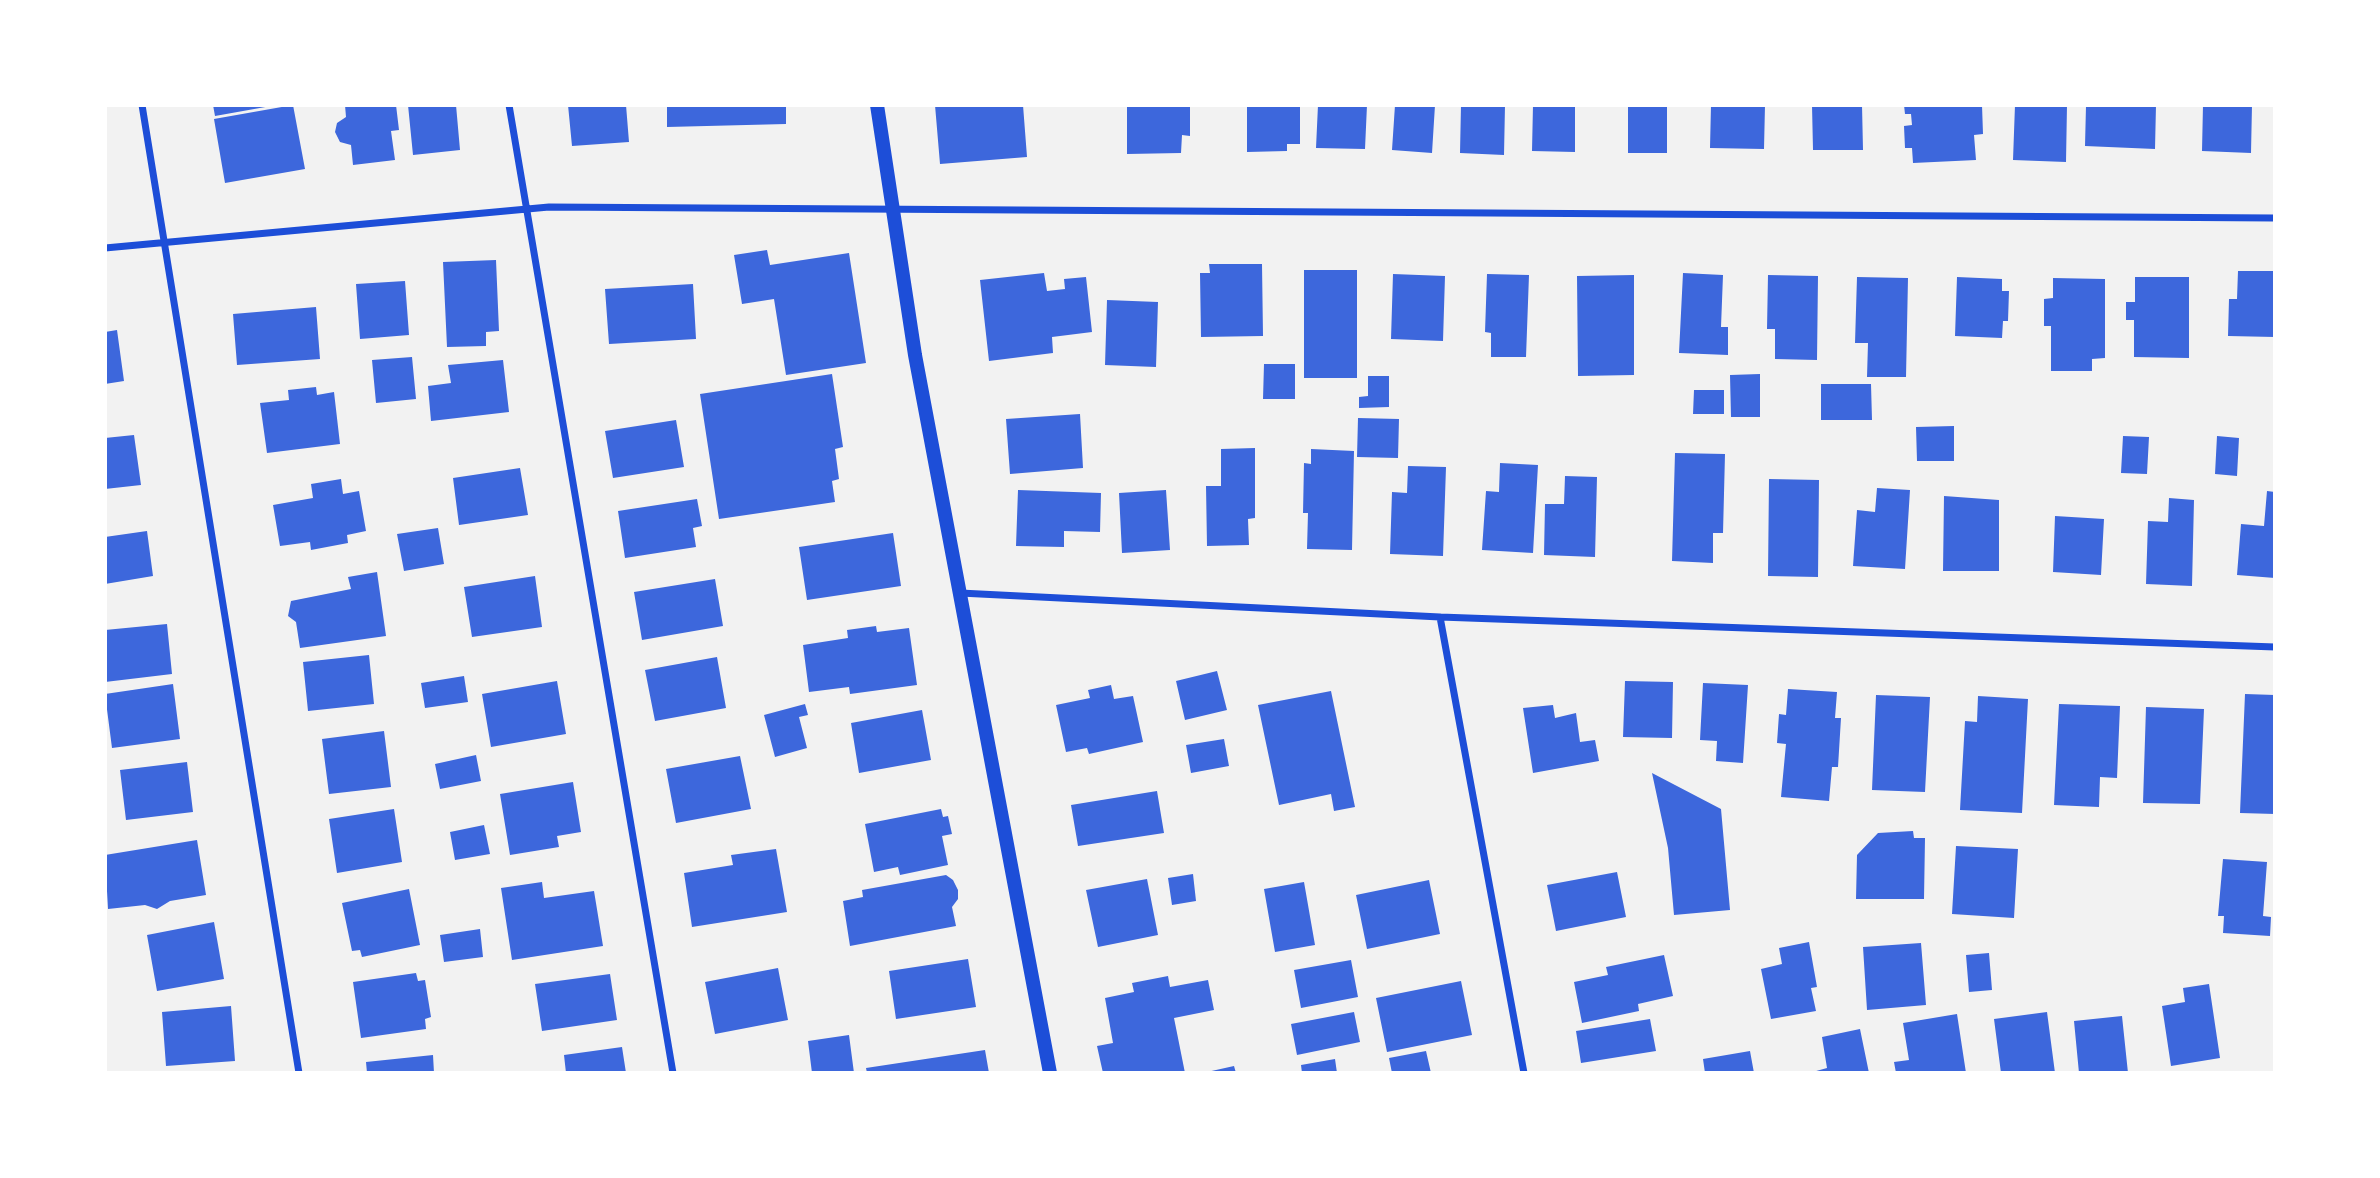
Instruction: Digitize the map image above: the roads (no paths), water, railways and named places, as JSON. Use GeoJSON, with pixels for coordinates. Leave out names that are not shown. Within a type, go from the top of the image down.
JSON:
{"type":"FeatureCollection","features":[{"type":"Feature","properties":{"kind":"main road"},"geometry":{"type":"LineString","coordinates":[[877,105],[891,208],[959,593],[1050,1073]]}},
{"type":"Feature","properties":{"kind":"street"},"geometry":{"type":"LineString","coordinates":[[142,105],[299,1073]]}},
{"type":"Feature","properties":{"kind":"street"},"geometry":{"type":"LineString","coordinates":[[509,105],[673,1073]]}},
{"type":"Feature","properties":{"kind":"street"},"geometry":{"type":"LineString","coordinates":[[105,248],[526,209],[891,208],[2275,218]]}},
{"type":"Feature","properties":{"kind":"street"},"geometry":{"type":"LineString","coordinates":[[959,593],[1440,617],[2275,647]]}},
{"type":"Feature","properties":{"kind":"street"},"geometry":{"type":"LineString","coordinates":[[1440,617],[1524,1073]]}}]}
